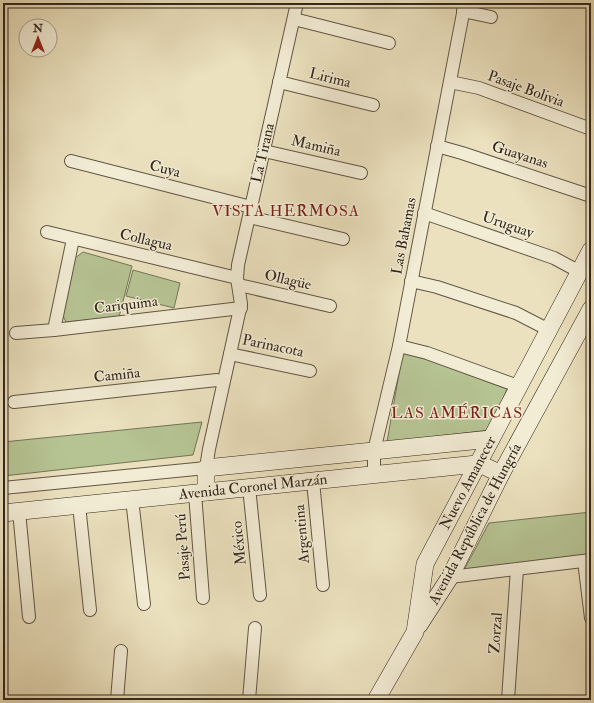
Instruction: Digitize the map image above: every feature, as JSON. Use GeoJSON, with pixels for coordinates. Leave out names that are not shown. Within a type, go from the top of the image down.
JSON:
{"type":"FeatureCollection","features":[{"type":"Feature","properties":{"kind":"street","name":"La Tirana"},"geometry":{"type":"LineString","coordinates":[[201,492],[240,308],[241,298],[238,282],[238,265],[298,3]]}},
{"type":"Feature","properties":{"kind":"street"},"geometry":{"type":"LineString","coordinates":[[464,7],[492,17]]}},
{"type":"Feature","properties":{"kind":"street","name":"Las Bahamas"},"geometry":{"type":"LineString","coordinates":[[374,474],[374,451],[411,282],[464,7]]}},
{"type":"Feature","properties":{"kind":"street"},"geometry":{"type":"LineString","coordinates":[[294,19],[389,43]]}},
{"type":"Feature","properties":{"kind":"street","name":"Lirima"},"geometry":{"type":"LineString","coordinates":[[279,82],[373,105]]}},
{"type":"Feature","properties":{"kind":"street","name":"Pasaje Bolivia"},"geometry":{"type":"LineString","coordinates":[[450,82],[479,88],[591,130]]}},
{"type":"Feature","properties":{"kind":"street","name":"Guayanas"},"geometry":{"type":"LineString","coordinates":[[437,146],[591,196]]}},
{"type":"Feature","properties":{"kind":"street","name":"Mamiña"},"geometry":{"type":"LineString","coordinates":[[264,151],[361,173]]}},
{"type":"Feature","properties":{"kind":"street","name":"Cuya"},"geometry":{"type":"LineString","coordinates":[[71,161],[344,239]]}},
{"type":"Feature","properties":{"kind":"street","name":"Uruguay"},"geometry":{"type":"LineString","coordinates":[[424,213],[554,258],[580,272]]}},
{"type":"Feature","properties":{"kind":"street","name":"Collagua"},"geometry":{"type":"LineString","coordinates":[[47,232],[238,282]]}},
{"type":"Feature","properties":{"kind":"street"},"geometry":{"type":"LineString","coordinates":[[54,330],[73,240]]}},
{"type":"Feature","properties":{"kind":"street","name":"Nuevo Amanecer"},"geometry":{"type":"LineString","coordinates":[[376,700],[415,632],[426,564],[477,464],[591,250]]}},
{"type":"Feature","properties":{"kind":"street","name":"Ollagüe"},"geometry":{"type":"LineString","coordinates":[[238,282],[330,306]]}},
{"type":"Feature","properties":{"kind":"street"},"geometry":{"type":"LineString","coordinates":[[411,282],[437,287],[516,313],[548,330]]}},
{"type":"Feature","properties":{"kind":"street","name":"Cariquima"},"geometry":{"type":"LineString","coordinates":[[16,333],[54,330],[240,308]]}},
{"type":"Feature","properties":{"kind":"street","name":"Avenida República de Hungría"},"geometry":{"type":"LineString","coordinates":[[415,632],[450,576],[501,474],[591,309]]}},
{"type":"Feature","properties":{"kind":"street"},"geometry":{"type":"LineString","coordinates":[[398,346],[428,353],[518,386]]}},
{"type":"Feature","properties":{"kind":"street","name":"Parinacota"},"geometry":{"type":"LineString","coordinates":[[230,354],[310,370]]}},
{"type":"Feature","properties":{"kind":"street","name":"Camiña"},"geometry":{"type":"LineString","coordinates":[[14,402],[217,380],[223,383]]}},
{"type":"Feature","properties":{"kind":"street","name":"Avenida Coronel Marzán"},"geometry":{"type":"LineString","coordinates":[[3,488],[491,439]]}},
{"type":"Feature","properties":{"kind":"street","name":"Avenida Coronel Marzán"},"geometry":{"type":"LineString","coordinates":[[11,512],[477,464],[501,474]]}},
{"type":"Feature","properties":{"kind":"street","name":"Argentina"},"geometry":{"type":"LineString","coordinates":[[313,481],[322,585]]}},
{"type":"Feature","properties":{"kind":"street","name":"México"},"geometry":{"type":"LineString","coordinates":[[249,487],[260,596]]}},
{"type":"Feature","properties":{"kind":"street","name":"Pasaje Perú"},"geometry":{"type":"LineString","coordinates":[[201,492],[203,598]]}},
{"type":"Feature","properties":{"kind":"street"},"geometry":{"type":"LineString","coordinates":[[132,499],[144,604]]}},
{"type":"Feature","properties":{"kind":"street"},"geometry":{"type":"LineString","coordinates":[[79,505],[90,610]]}},
{"type":"Feature","properties":{"kind":"street"},"geometry":{"type":"LineString","coordinates":[[11,512],[29,617]]}},
{"type":"Feature","properties":{"kind":"street"},"geometry":{"type":"LineString","coordinates":[[450,576],[587,560],[591,618]]}},
{"type":"Feature","properties":{"kind":"street","name":"Zorzal"},"geometry":{"type":"LineString","coordinates":[[508,700],[517,569]]}},
{"type":"Feature","properties":{"kind":"street"},"geometry":{"type":"LineString","coordinates":[[249,700],[255,628]]}},
{"type":"Feature","properties":{"kind":"street"},"geometry":{"type":"LineString","coordinates":[[117,700],[121,651]]}},
{"type":"Feature","properties":{"kind":"green space"},"geometry":{"type":"Polygon","coordinates":[[[83,252],[132,266],[119,317],[66,322],[63,316],[75,258],[83,252]]]}},
{"type":"Feature","properties":{"kind":"green space"},"geometry":{"type":"Polygon","coordinates":[[[133,270],[180,283],[174,308],[126,296],[133,270]]]}},
{"type":"Feature","properties":{"kind":"green space"},"geometry":{"type":"Polygon","coordinates":[[[403,351],[507,389],[490,430],[387,442],[403,351]]]}},
{"type":"Feature","properties":{"kind":"green space"},"geometry":{"type":"Polygon","coordinates":[[[202,422],[193,455],[3,476],[3,442],[202,422]]]}},
{"type":"Feature","properties":{"kind":"green space"},"geometry":{"type":"Polygon","coordinates":[[[591,512],[591,555],[464,570],[489,523],[591,512]]]}},
{"type":"Feature","properties":{"kind":"district","name":"VISTA HERMOSA"},"geometry":{"type":"Point","coordinates":[286,211]}},
{"type":"Feature","properties":{"kind":"district","name":"LAS AMÉRICAS"},"geometry":{"type":"Point","coordinates":[457,413]}}]}
